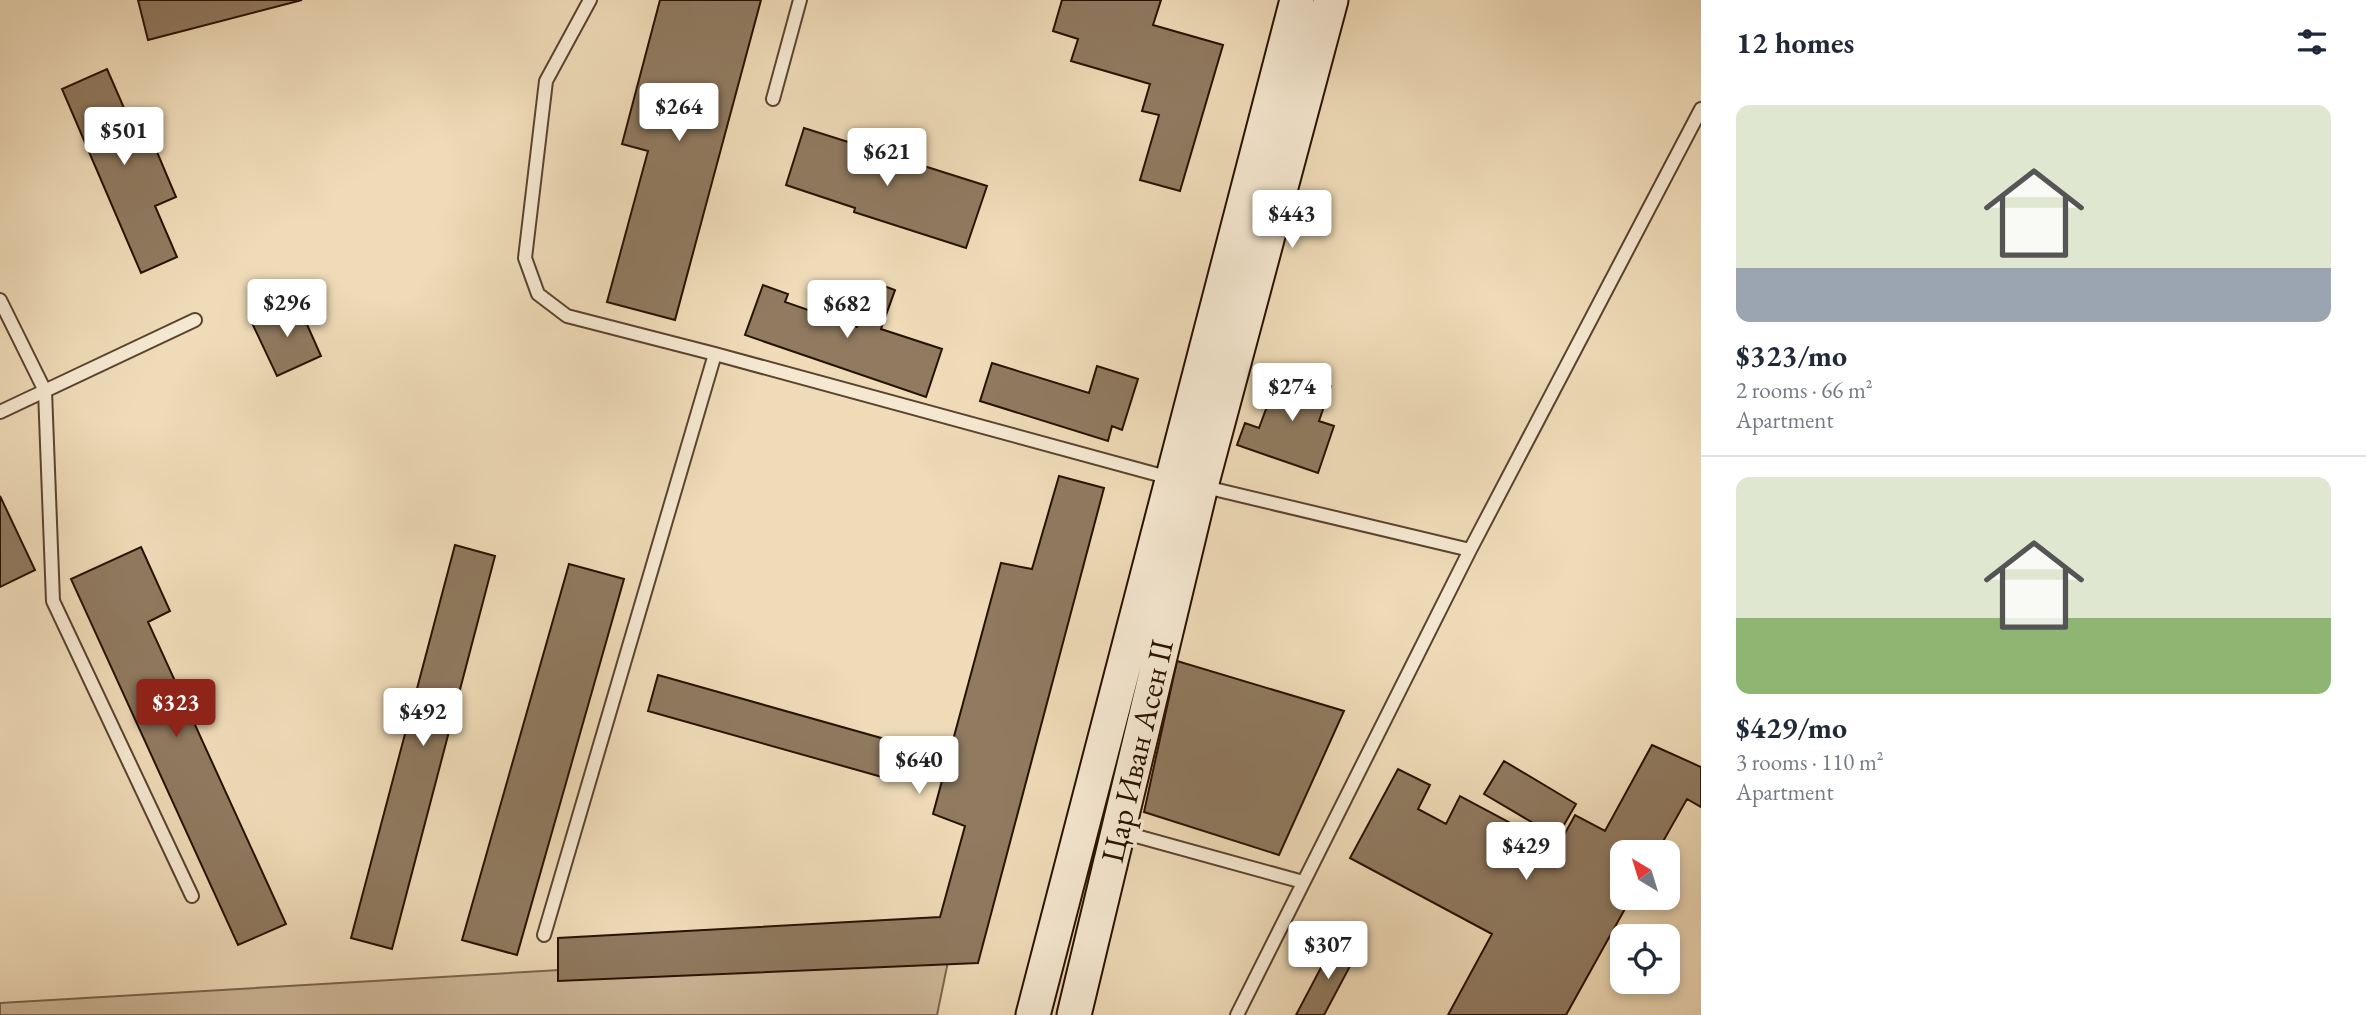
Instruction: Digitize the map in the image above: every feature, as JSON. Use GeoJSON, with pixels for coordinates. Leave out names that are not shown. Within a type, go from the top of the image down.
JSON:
{"type":"FeatureCollection","features":[{"type":"Feature","properties":{"kind":"street"},"geometry":{"type":"LineString","coordinates":[[1186,482],[1297,0]]}},
{"type":"Feature","properties":{"kind":"street"},"geometry":{"type":"LineString","coordinates":[[1186,482],[1331,0]]}},
{"type":"Feature","properties":{"kind":"street","name":"Цар Иван Асен II"},"geometry":{"type":"LineString","coordinates":[[1033,1015],[1162,516],[1186,482]]}},
{"type":"Feature","properties":{"kind":"street","name":"Цар Иван Асен II"},"geometry":{"type":"LineString","coordinates":[[1074,1015],[1118,831],[1186,482]]}},
{"type":"Feature","properties":{"kind":"lane"},"geometry":{"type":"LineString","coordinates":[[590,0],[545,81],[525,258],[538,294],[567,316],[1186,482],[1470,550]]}},
{"type":"Feature","properties":{"kind":"lane"},"geometry":{"type":"LineString","coordinates":[[773,99],[800,0]]}},
{"type":"Feature","properties":{"kind":"lane"},"geometry":{"type":"LineString","coordinates":[[1237,1015],[1470,550],[1701,109]]}},
{"type":"Feature","properties":{"kind":"lane"},"geometry":{"type":"LineString","coordinates":[[0,300],[45,391],[53,601],[191,895]]}},
{"type":"Feature","properties":{"kind":"lane"},"geometry":{"type":"LineString","coordinates":[[0,412],[195,320]]}},
{"type":"Feature","properties":{"kind":"lane"},"geometry":{"type":"LineString","coordinates":[[544,935],[715,354]]}},
{"type":"Feature","properties":{"kind":"lane"},"geometry":{"type":"LineString","coordinates":[[1118,831],[1303,882]]}},
{"type":"Feature","properties":{"kind":"shaded area"},"geometry":{"type":"Polygon","coordinates":[[[951,947],[937,1015],[0,1015],[0,1003],[951,947]]]}},
{"type":"Feature","properties":{"kind":"building"},"geometry":{"type":"Polygon","coordinates":[[[138,0],[302,0],[148,40],[138,0]]]}},
{"type":"Feature","properties":{"kind":"building"},"geometry":{"type":"Polygon","coordinates":[[[660,0],[761,0],[675,320],[607,302],[648,151],[622,144],[660,0]]]}},
{"type":"Feature","properties":{"kind":"building"},"geometry":{"type":"Polygon","coordinates":[[[1062,0],[1161,0],[1153,25],[1223,45],[1180,191],[1140,180],[1159,115],[1142,111],[1150,84],[1071,61],[1078,39],[1053,31],[1062,0]]]}},
{"type":"Feature","properties":{"kind":"building"},"geometry":{"type":"Polygon","coordinates":[[[107,69],[137,138],[149,133],[176,197],[155,206],[177,257],[141,273],[62,89],[107,69]]]}},
{"type":"Feature","properties":{"kind":"building"},"geometry":{"type":"Polygon","coordinates":[[[804,128],[987,186],[966,248],[854,212],[855,208],[786,185],[804,128]]]}},
{"type":"Feature","properties":{"kind":"building"},"geometry":{"type":"Polygon","coordinates":[[[873,282],[895,290],[881,329],[942,349],[926,397],[745,335],[763,285],[788,294],[785,302],[857,327],[873,282]]]}},
{"type":"Feature","properties":{"kind":"building"},"geometry":{"type":"Polygon","coordinates":[[[297,302],[321,356],[277,376],[252,323],[297,302]]]}},
{"type":"Feature","properties":{"kind":"building"},"geometry":{"type":"Polygon","coordinates":[[[992,363],[1089,393],[1097,366],[1138,379],[1122,430],[1112,426],[1108,441],[980,401],[992,363]]]}},
{"type":"Feature","properties":{"kind":"building"},"geometry":{"type":"Polygon","coordinates":[[[1281,368],[1331,386],[1319,421],[1334,426],[1318,473],[1237,445],[1245,423],[1259,428],[1281,368]]]}},
{"type":"Feature","properties":{"kind":"building"},"geometry":{"type":"Polygon","coordinates":[[[1059,476],[1104,488],[978,963],[558,981],[558,938],[940,917],[965,826],[933,814],[1001,563],[1032,569],[1059,476]]]}},
{"type":"Feature","properties":{"kind":"building"},"geometry":{"type":"Polygon","coordinates":[[[0,496],[35,570],[0,587],[0,496]]]}},
{"type":"Feature","properties":{"kind":"building"},"geometry":{"type":"Polygon","coordinates":[[[455,545],[495,556],[392,949],[351,938],[455,545]]]}},
{"type":"Feature","properties":{"kind":"building"},"geometry":{"type":"Polygon","coordinates":[[[141,547],[170,611],[148,622],[286,924],[238,945],[71,579],[141,547]]]}},
{"type":"Feature","properties":{"kind":"building"},"geometry":{"type":"Polygon","coordinates":[[[569,564],[624,579],[517,955],[462,940],[569,564]]]}},
{"type":"Feature","properties":{"kind":"building"},"geometry":{"type":"Polygon","coordinates":[[[1177,661],[1344,711],[1279,855],[1144,812],[1177,661]]]}},
{"type":"Feature","properties":{"kind":"building"},"geometry":{"type":"Polygon","coordinates":[[[658,675],[899,743],[889,779],[648,711],[658,675]]]}},
{"type":"Feature","properties":{"kind":"building"},"geometry":{"type":"Polygon","coordinates":[[[1652,745],[1701,767],[1701,807],[1687,799],[1664,840],[1610,840],[1610,910],[1624,910],[1617,924],[1610,924],[1610,936],[1566,1015],[1448,1015],[1492,934],[1350,858],[1398,769],[1430,785],[1418,809],[1446,824],[1460,796],[1557,848],[1575,815],[1605,831],[1652,745]]]}},
{"type":"Feature","properties":{"kind":"building"},"geometry":{"type":"Polygon","coordinates":[[[1504,761],[1576,804],[1557,837],[1484,794],[1504,761]]]}},
{"type":"Feature","properties":{"kind":"building"},"geometry":{"type":"Polygon","coordinates":[[[1335,941],[1357,953],[1324,1015],[1296,1015],[1335,941]]]}}]}
